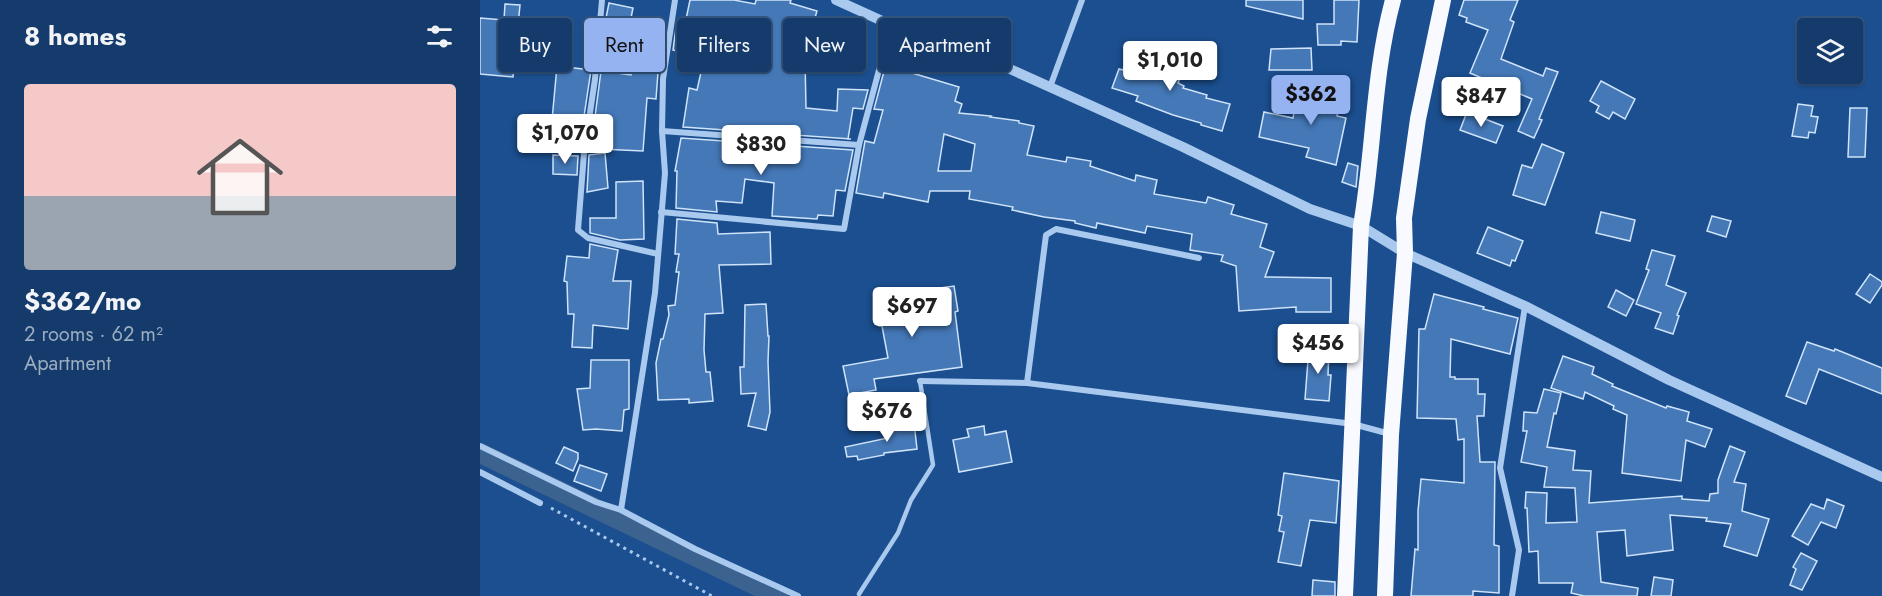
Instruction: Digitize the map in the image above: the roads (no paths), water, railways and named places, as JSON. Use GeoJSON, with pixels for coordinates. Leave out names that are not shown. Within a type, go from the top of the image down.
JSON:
{"type":"FeatureCollection","features":[{"type":"Feature","properties":{"kind":"highway"},"geometry":{"type":"LineString","coordinates":[[1345,596],[1360,226],[1381,61],[1393,0]]}},
{"type":"Feature","properties":{"kind":"highway"},"geometry":{"type":"LineString","coordinates":[[1385,596],[1391,435],[1405,253],[1404,218],[1419,118],[1443,0]]}},
{"type":"Feature","properties":{"kind":"street"},"geometry":{"type":"LineString","coordinates":[[602,0],[596,79],[584,153],[578,230],[588,238],[658,254]]}},
{"type":"Feature","properties":{"kind":"street"},"geometry":{"type":"LineString","coordinates":[[621,510],[655,293],[665,173],[662,131],[663,79],[675,0]]}},
{"type":"Feature","properties":{"kind":"street"},"geometry":{"type":"LineString","coordinates":[[836,0],[878,19]]}},
{"type":"Feature","properties":{"kind":"street"},"geometry":{"type":"LineString","coordinates":[[1050,88],[1082,0]]}},
{"type":"Feature","properties":{"kind":"street"},"geometry":{"type":"LineString","coordinates":[[1011,70],[1183,147],[1310,209],[1360,226],[1405,253],[1525,306],[1669,380],[1882,477]]}},
{"type":"Feature","properties":{"kind":"street"},"geometry":{"type":"LineString","coordinates":[[661,212],[844,229],[859,145],[878,72]]}},
{"type":"Feature","properties":{"kind":"street"},"geometry":{"type":"LineString","coordinates":[[662,131],[859,145]]}},
{"type":"Feature","properties":{"kind":"street"},"geometry":{"type":"LineString","coordinates":[[1027,383],[1046,235],[1056,229],[1199,258]]}},
{"type":"Feature","properties":{"kind":"street"},"geometry":{"type":"LineString","coordinates":[[1512,596],[1519,550],[1500,468],[1525,306]]}},
{"type":"Feature","properties":{"kind":"street"},"geometry":{"type":"LineString","coordinates":[[920,381],[1027,383],[1353,424],[1391,435]]}},
{"type":"Feature","properties":{"kind":"street"},"geometry":{"type":"LineString","coordinates":[[480,446],[596,502],[621,510],[695,549],[798,596]]}},
{"type":"Feature","properties":{"kind":"street"},"geometry":{"type":"LineString","coordinates":[[480,472],[540,502]]}},
{"type":"Feature","properties":{"kind":"lane"},"geometry":{"type":"LineString","coordinates":[[859,594],[898,533],[911,500],[933,465],[920,381]]}},
{"type":"Feature","properties":{"kind":"waterway"},"geometry":{"type":"LineString","coordinates":[[480,453],[778,596]]}}]}
